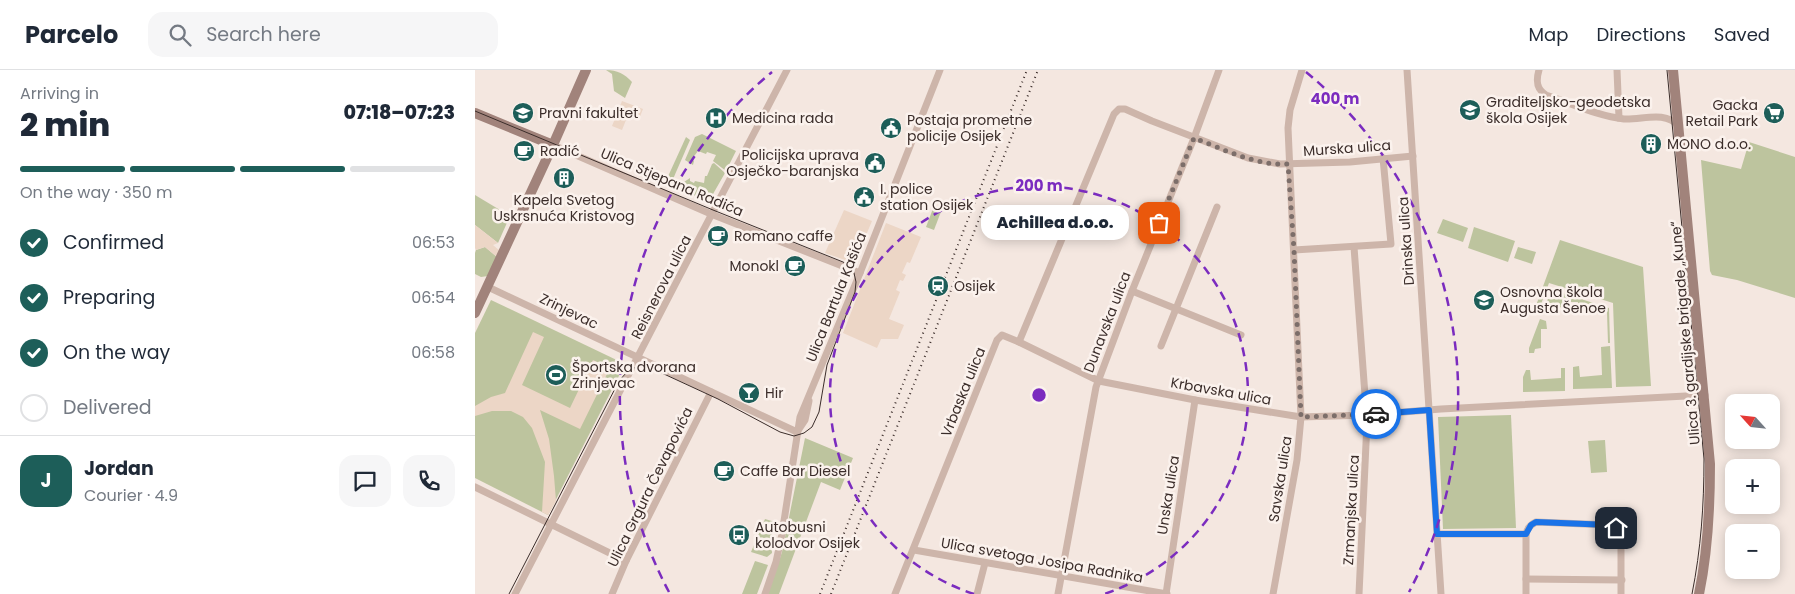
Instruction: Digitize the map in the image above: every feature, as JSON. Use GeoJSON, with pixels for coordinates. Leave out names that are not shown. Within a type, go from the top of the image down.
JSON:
{"type":"FeatureCollection","features":[{"type":"Feature","properties":{"kind":"street"},"geometry":{"type":"LineString","coordinates":[[475,313],[586,70]]}},
{"type":"Feature","properties":{"kind":"street","name":"Reisnerova ulica"},"geometry":{"type":"LineString","coordinates":[[515,594],[787,70]]}},
{"type":"Feature","properties":{"kind":"street","name":"Ulica Bartula Kašića"},"geometry":{"type":"LineString","coordinates":[[765,594],[782,534],[800,417],[860,273],[940,70]]}},
{"type":"Feature","properties":{"kind":"street","name":"Dunavska ulica"},"geometry":{"type":"LineString","coordinates":[[1058,594],[1099,381],[1131,291],[1194,138],[1219,70]]}},
{"type":"Feature","properties":{"kind":"street","name":"Savska ulica"},"geometry":{"type":"LineString","coordinates":[[1273,594],[1297,460],[1301,417],[1287,128],[1290,110],[1302,70]]}},
{"type":"Feature","properties":{"kind":"street","name":"Drinska ulica"},"geometry":{"type":"LineString","coordinates":[[1407,70],[1441,594]]}},
{"type":"Feature","properties":{"kind":"street"},"geometry":{"type":"LineString","coordinates":[[1539,70],[1537,83],[1546,95],[1604,115],[1631,119],[1663,116],[1673,120],[1679,126]]}},
{"type":"Feature","properties":{"kind":"street"},"geometry":{"type":"LineString","coordinates":[[1617,70],[1619,118]]}},
{"type":"Feature","properties":{"kind":"street","name":"Ulica 3. gardijske brigade „Kune“"},"geometry":{"type":"LineString","coordinates":[[1673,70],[1710,464],[1710,506],[1705,562],[1699,594]]}},
{"type":"Feature","properties":{"kind":"street"},"geometry":{"type":"LineString","coordinates":[[1663,116],[1672,110],[1676,102]]}},
{"type":"Feature","properties":{"kind":"street","name":"Murska ulica"},"geometry":{"type":"LineString","coordinates":[[1019,342],[1114,114],[1119,109],[1125,109],[1248,158],[1279,164],[1350,162],[1413,156]]}},
{"type":"Feature","properties":{"kind":"street","name":"Ulica Stjepana Radića"},"geometry":{"type":"LineString","coordinates":[[475,113],[711,214],[860,273]]}},
{"type":"Feature","properties":{"kind":"street"},"geometry":{"type":"LineString","coordinates":[[1294,250],[1391,244],[1383,158]]}},
{"type":"Feature","properties":{"kind":"street"},"geometry":{"type":"LineString","coordinates":[[1161,346],[1217,207]]}},
{"type":"Feature","properties":{"kind":"street","name":"Zrmanjska ulica"},"geometry":{"type":"LineString","coordinates":[[1354,247],[1367,427],[1359,594]]}},
{"type":"Feature","properties":{"kind":"street","name":"Zrinjevac"},"geometry":{"type":"LineString","coordinates":[[487,287],[797,432]]}},
{"type":"Feature","properties":{"kind":"street"},"geometry":{"type":"LineString","coordinates":[[1131,291],[1241,335]]}},
{"type":"Feature","properties":{"kind":"street","name":"Vrbaska ulica"},"geometry":{"type":"LineString","coordinates":[[895,594],[998,338],[1004,335],[1019,342]]}},
{"type":"Feature","properties":{"kind":"street","name":"Krbavska ulica"},"geometry":{"type":"LineString","coordinates":[[1019,342],[1099,381],[1195,400],[1301,417],[1366,415],[1429,410]]}},
{"type":"Feature","properties":{"kind":"street","name":"Ulica Grgura Čevapovića"},"geometry":{"type":"LineString","coordinates":[[612,594],[626,561],[711,392]]}},
{"type":"Feature","properties":{"kind":"street"},"geometry":{"type":"LineString","coordinates":[[1429,410],[1705,395]]}},
{"type":"Feature","properties":{"kind":"street","name":"Unska ulica"},"geometry":{"type":"LineString","coordinates":[[1166,594],[1195,400]]}},
{"type":"Feature","properties":{"kind":"street"},"geometry":{"type":"LineString","coordinates":[[475,487],[626,561]]}},
{"type":"Feature","properties":{"kind":"street"},"geometry":{"type":"LineString","coordinates":[[1527,594],[1526,534],[1531,525],[1536,522],[1610,525],[1616,528],[1621,535],[1621,594]]}},
{"type":"Feature","properties":{"kind":"street"},"geometry":{"type":"LineString","coordinates":[[1437,534],[1526,534]]}},
{"type":"Feature","properties":{"kind":"street","name":"Ulica svetoga Josipa Radnika"},"geometry":{"type":"LineString","coordinates":[[914,550],[1166,594]]}},
{"type":"Feature","properties":{"kind":"street"},"geometry":{"type":"LineString","coordinates":[[977,594],[985,563]]}},
{"type":"Feature","properties":{"kind":"street"},"geometry":{"type":"LineString","coordinates":[[1526,578],[1622,580]]}},
{"type":"Feature","properties":{"kind":"green space"},"geometry":{"type":"Polygon","coordinates":[[[606,70],[621,73],[632,82],[625,98],[614,91],[612,74],[606,70]]]}},
{"type":"Feature","properties":{"kind":"green space"},"geometry":{"type":"Polygon","coordinates":[[[702,134],[736,151],[726,171],[713,161],[716,155],[707,152],[706,154],[698,151],[692,159],[694,161],[693,165],[685,160],[695,137],[702,134]]]}},
{"type":"Feature","properties":{"kind":"green space"},"geometry":{"type":"Polygon","coordinates":[[[686,137],[690,140],[670,186],[665,183],[686,137]]]}},
{"type":"Feature","properties":{"kind":"green space"},"geometry":{"type":"Polygon","coordinates":[[[1749,142],[1795,157],[1795,298],[1737,280],[1712,275],[1710,271],[1701,160],[1741,169],[1749,142]]]}},
{"type":"Feature","properties":{"kind":"green space"},"geometry":{"type":"Polygon","coordinates":[[[714,163],[725,173],[709,201],[675,188],[690,178],[690,181],[694,183],[695,181],[704,183],[705,176],[707,176],[714,163]]]}},
{"type":"Feature","properties":{"kind":"green space"},"geometry":{"type":"Polygon","coordinates":[[[475,195],[510,216],[498,243],[475,225],[475,195]]]}},
{"type":"Feature","properties":{"kind":"green space"},"geometry":{"type":"Polygon","coordinates":[[[934,206],[942,209],[934,230],[926,227],[934,206]]]}},
{"type":"Feature","properties":{"kind":"green space"},"geometry":{"type":"Polygon","coordinates":[[[1443,219],[1468,228],[1463,242],[1437,233],[1443,219]]]}},
{"type":"Feature","properties":{"kind":"green space"},"geometry":{"type":"Polygon","coordinates":[[[1474,227],[1515,241],[1508,262],[1468,248],[1474,227]]]}},
{"type":"Feature","properties":{"kind":"green space"},"geometry":{"type":"Polygon","coordinates":[[[1560,240],[1643,267],[1651,386],[1616,387],[1613,303],[1549,283],[1538,312],[1534,311],[1560,240]]]}},
{"type":"Feature","properties":{"kind":"green space"},"geometry":{"type":"Polygon","coordinates":[[[485,247],[497,257],[488,276],[481,277],[475,274],[475,253],[476,250],[485,247]]]}},
{"type":"Feature","properties":{"kind":"green space"},"geometry":{"type":"Polygon","coordinates":[[[1518,247],[1536,252],[1532,264],[1514,258],[1518,247]]]}},
{"type":"Feature","properties":{"kind":"green space"},"geometry":{"type":"Polygon","coordinates":[[[1553,291],[1609,308],[1610,343],[1608,343],[1607,313],[1590,314],[1590,306],[1578,306],[1578,302],[1564,302],[1564,307],[1553,308],[1553,314],[1544,313],[1543,310],[1553,291]]]}},
{"type":"Feature","properties":{"kind":"green space"},"geometry":{"type":"Polygon","coordinates":[[[491,300],[625,364],[548,515],[475,478],[475,333],[491,300]]]}},
{"type":"Feature","properties":{"kind":"green space"},"geometry":{"type":"Polygon","coordinates":[[[1540,319],[1546,321],[1547,329],[1541,329],[1541,348],[1535,349],[1534,353],[1529,353],[1529,348],[1540,319]]]}},
{"type":"Feature","properties":{"kind":"green space"},"geometry":{"type":"Polygon","coordinates":[[[1610,346],[1612,388],[1573,389],[1573,367],[1579,366],[1580,377],[1602,375],[1601,347],[1610,346]]]}},
{"type":"Feature","properties":{"kind":"green space"},"geometry":{"type":"Polygon","coordinates":[[[1561,368],[1565,368],[1565,391],[1523,392],[1523,377],[1526,370],[1530,370],[1531,380],[1561,378],[1561,368]]]}},
{"type":"Feature","properties":{"kind":"green space"},"geometry":{"type":"Polygon","coordinates":[[[1511,415],[1516,528],[1443,529],[1438,417],[1511,415]]]}},
{"type":"Feature","properties":{"kind":"green space"},"geometry":{"type":"Polygon","coordinates":[[[805,438],[853,458],[840,490],[821,482],[779,594],[768,594],[782,552],[805,438]]]}},
{"type":"Feature","properties":{"kind":"green space"},"geometry":{"type":"Polygon","coordinates":[[[1605,440],[1607,472],[1591,473],[1588,441],[1605,440]]]}},
{"type":"Feature","properties":{"kind":"green space"},"geometry":{"type":"Polygon","coordinates":[[[765,519],[775,522],[771,538],[772,553],[767,557],[751,552],[765,519]]]}},
{"type":"Feature","properties":{"kind":"green space"},"geometry":{"type":"Polygon","coordinates":[[[755,561],[768,565],[757,594],[742,594],[755,561]]]}},
{"type":"Feature","properties":{"kind":"shaded area"},"geometry":{"type":"Polygon","coordinates":[[[622,101],[643,109],[639,119],[628,115],[622,130],[612,126],[622,101]]]}},
{"type":"Feature","properties":{"kind":"shaded area"},"geometry":{"type":"Polygon","coordinates":[[[844,210],[872,221],[856,259],[851,262],[825,253],[844,210]]]}},
{"type":"Feature","properties":{"kind":"shaded area"},"geometry":{"type":"Polygon","coordinates":[[[886,223],[921,237],[910,263],[907,262],[902,273],[906,275],[903,281],[900,280],[896,290],[900,292],[889,319],[904,325],[898,339],[881,339],[877,348],[843,333],[886,223]]]}},
{"type":"Feature","properties":{"kind":"shaded area"},"geometry":{"type":"Polygon","coordinates":[[[475,225],[498,243],[493,245],[500,251],[497,257],[485,247],[476,250],[475,225]]]}},
{"type":"Feature","properties":{"kind":"shaded area"},"geometry":{"type":"Polygon","coordinates":[[[533,332],[544,337],[522,385],[570,408],[593,360],[610,368],[580,429],[540,410],[549,439],[556,501],[548,515],[542,512],[545,462],[532,428],[523,417],[511,411],[492,411],[475,416],[475,406],[491,397],[505,393],[533,332]]]}},
{"type":"Feature","properties":{"kind":"tram line"},"geometry":{"type":"LineString","coordinates":[[1667,70],[1704,459],[1701,527],[1692,594]]}},
{"type":"Feature","properties":{"kind":"tram line"},"geometry":{"type":"LineString","coordinates":[[475,111],[843,262],[850,266],[856,282],[855,292],[827,365],[819,412],[812,427],[804,433],[794,436],[780,432],[718,399],[651,368],[633,368],[626,373],[619,381],[509,594]]}},
{"type":"Feature","properties":{"kind":"railway"},"geometry":{"type":"LineString","coordinates":[[820,594],[1027,70]]}},
{"type":"Feature","properties":{"kind":"railway"},"geometry":{"type":"LineString","coordinates":[[831,594],[1038,70]]}},
{"type":"Feature","properties":{"kind":"way so far"},"geometry":{"type":"LineString","coordinates":[[1159,223],[1194,138],[1248,158],[1288,164],[1294,250],[1301,417],[1376,414]]}},
{"type":"Feature","properties":{"kind":"place","name":"Graditeljsko-geodetska škola Osijek"},"geometry":{"type":"Point","coordinates":[1470,110]}},
{"type":"Feature","properties":{"kind":"place","name":"Pravni fakultet"},"geometry":{"type":"Point","coordinates":[523,113]}},
{"type":"Feature","properties":{"kind":"place","name":"Gacka Retail Park"},"geometry":{"type":"Point","coordinates":[1774,113]}},
{"type":"Feature","properties":{"kind":"place","name":"Medicina rada"},"geometry":{"type":"Point","coordinates":[716,118]}},
{"type":"Feature","properties":{"kind":"place","name":"Postaja prometne policije Osijek"},"geometry":{"type":"Point","coordinates":[891,128]}},
{"type":"Feature","properties":{"kind":"place","name":"MONO d.o.o."},"geometry":{"type":"Point","coordinates":[1651,144]}},
{"type":"Feature","properties":{"kind":"place","name":"Radić"},"geometry":{"type":"Point","coordinates":[524,151]}},
{"type":"Feature","properties":{"kind":"place","name":"Policijska uprava Osječko-baranjska"},"geometry":{"type":"Point","coordinates":[875,163]}},
{"type":"Feature","properties":{"kind":"place","name":"Kapela Svetog Uskrsnuća Kristovog"},"geometry":{"type":"Point","coordinates":[564,178]}},
{"type":"Feature","properties":{"kind":"place","name":"I. police station Osijek"},"geometry":{"type":"Point","coordinates":[864,197]}},
{"type":"Feature","properties":{"kind":"place","name":"Achillea d.o.o."},"geometry":{"type":"Point","coordinates":[1159,223]}},
{"type":"Feature","properties":{"kind":"place","name":"Romano caffe"},"geometry":{"type":"Point","coordinates":[718,236]}},
{"type":"Feature","properties":{"kind":"place","name":"Monokl"},"geometry":{"type":"Point","coordinates":[795,266]}},
{"type":"Feature","properties":{"kind":"place","name":"Osijek"},"geometry":{"type":"Point","coordinates":[938,286]}},
{"type":"Feature","properties":{"kind":"place","name":"Osnovna škola Augusta Šenoe"},"geometry":{"type":"Point","coordinates":[1484,300]}},
{"type":"Feature","properties":{"kind":"place","name":"Športska dvorana Zrinjevac"},"geometry":{"type":"Point","coordinates":[556,375]}},
{"type":"Feature","properties":{"kind":"place","name":"Hir"},"geometry":{"type":"Point","coordinates":[749,393]}},
{"type":"Feature","properties":{"kind":"place","name":"Caffe Bar Diesel"},"geometry":{"type":"Point","coordinates":[724,471]}},
{"type":"Feature","properties":{"kind":"place","name":"Autobusni kolodvor Osijek"},"geometry":{"type":"Point","coordinates":[739,535]}},
{"type":"Feature","properties":{"kind":"route"},"geometry":{"type":"LineString","coordinates":[[1376,414],[1429,410],[1437,534],[1526,534],[1527,529],[1536,522],[1610,525],[1616,528]]}}]}
